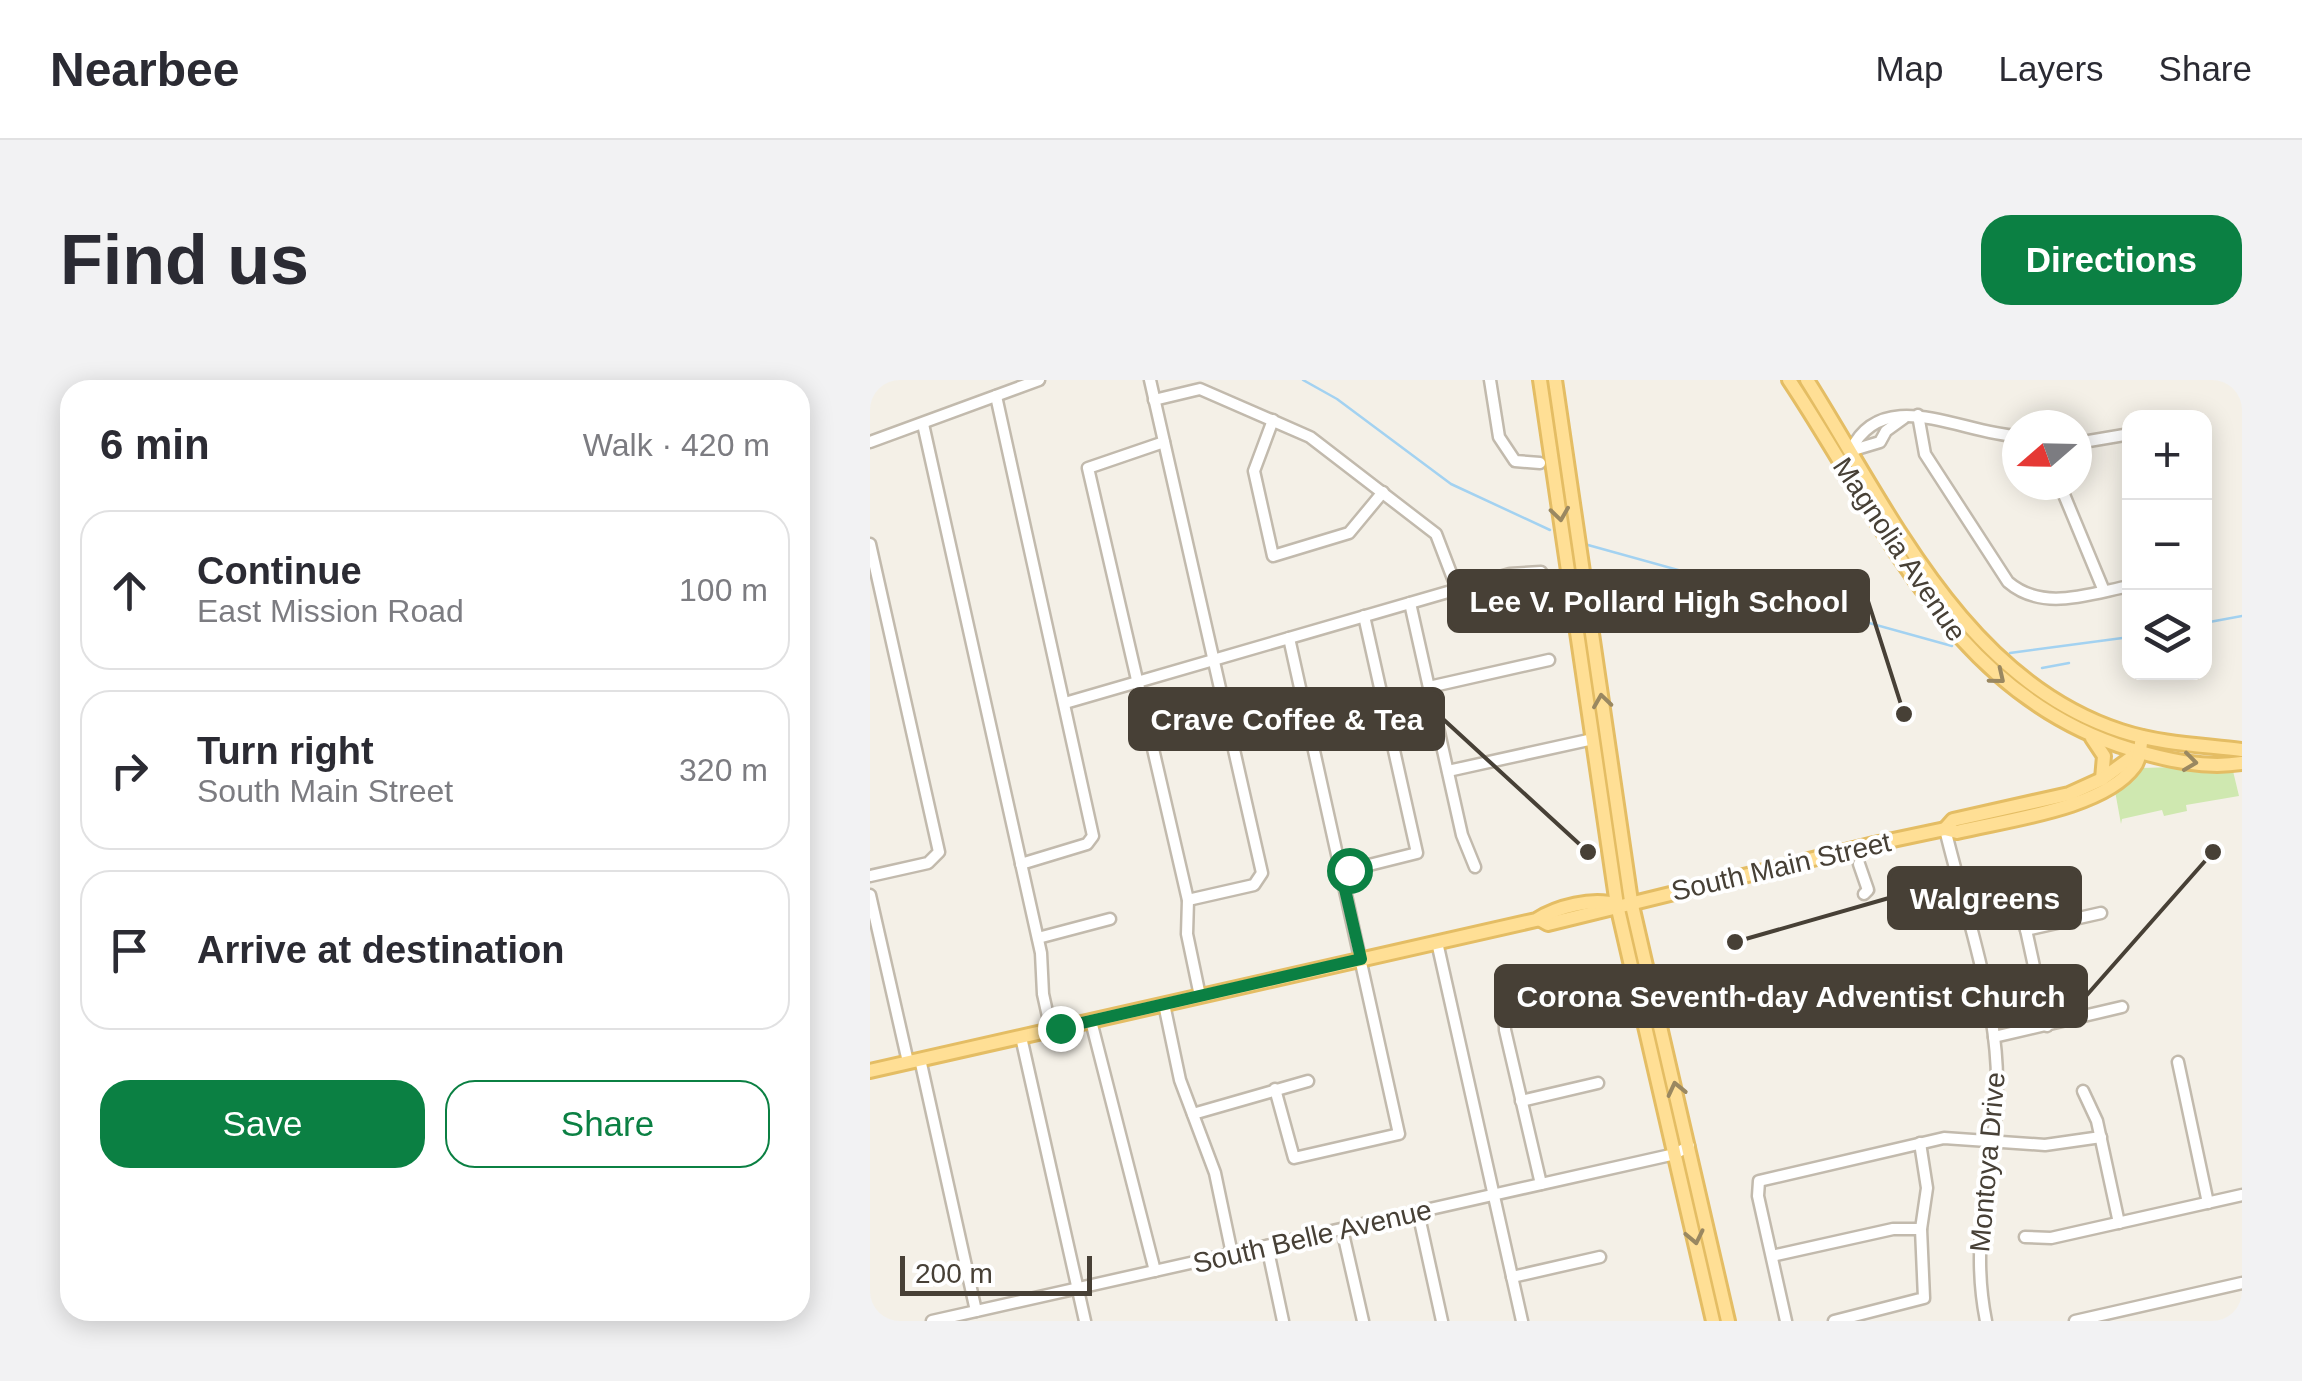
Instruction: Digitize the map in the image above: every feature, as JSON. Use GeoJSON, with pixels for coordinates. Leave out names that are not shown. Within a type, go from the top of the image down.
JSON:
{"type":"FeatureCollection","features":[{"type":"Feature","properties":{"kind":"main road"},"geometry":{"type":"LineString","coordinates":[[1540,380],[1619,817],[1624,903],[1689,1146],[1728,1321]]}},
{"type":"Feature","properties":{"kind":"main road"},"geometry":{"type":"LineString","coordinates":[[1555,380],[1593,739],[1675,1154],[1713,1321]]}},
{"type":"Feature","properties":{"kind":"main road","name":"Magnolia Avenue"},"geometry":{"type":"LineString","coordinates":[[1789,380],[1932,605],[1964,646],[2027,701],[2086,732],[2140,744]]}},
{"type":"Feature","properties":{"kind":"main road","name":"Magnolia Avenue"},"geometry":{"type":"LineString","coordinates":[[1807,380],[1944,596],[1988,648],[2052,699],[2140,744]]}},
{"type":"Feature","properties":{"kind":"main road"},"geometry":{"type":"LineString","coordinates":[[2086,732],[2104,756],[2102,778]]}},
{"type":"Feature","properties":{"kind":"main road"},"geometry":{"type":"LineString","coordinates":[[1593,739],[1602,746],[1609,792],[1619,817]]}},
{"type":"Feature","properties":{"kind":"main road"},"geometry":{"type":"LineString","coordinates":[[2140,744],[2242,750]]}},
{"type":"Feature","properties":{"kind":"main road"},"geometry":{"type":"LineString","coordinates":[[2140,744],[2179,762],[2242,763]]}},
{"type":"Feature","properties":{"kind":"main road","name":"South Main Street"},"geometry":{"type":"LineString","coordinates":[[1945,829],[1953,820],[2068,794],[2102,778],[2140,744]]}},
{"type":"Feature","properties":{"kind":"main road","name":"South Main Street"},"geometry":{"type":"LineString","coordinates":[[870,1071],[1437,942],[1539,920],[1548,924],[1945,829],[1957,832],[2089,798],[2138,764],[2140,744]]}},
{"type":"Feature","properties":{"kind":"street"},"geometry":{"type":"LineString","coordinates":[[870,442],[1040,380]]}},
{"type":"Feature","properties":{"kind":"street"},"geometry":{"type":"LineString","coordinates":[[1150,380],[1261,880],[1188,900]]}},
{"type":"Feature","properties":{"kind":"street"},"geometry":{"type":"LineString","coordinates":[[1490,380],[1502,447],[1515,460],[1540,462]]}},
{"type":"Feature","properties":{"kind":"street"},"geometry":{"type":"LineString","coordinates":[[1154,400],[1200,389],[1310,437],[1436,534],[1457,589]]}},
{"type":"Feature","properties":{"kind":"street"},"geometry":{"type":"LineString","coordinates":[[996,396],[1092,840],[1021,864]]}},
{"type":"Feature","properties":{"kind":"street"},"geometry":{"type":"LineString","coordinates":[[1851,450],[1870,424],[1884,428],[1918,415],[2002,433]]}},
{"type":"Feature","properties":{"kind":"street"},"geometry":{"type":"LineString","coordinates":[[1918,415],[1925,454],[2008,582],[2027,597],[2048,600],[2122,588]]}},
{"type":"Feature","properties":{"kind":"street"},"geometry":{"type":"LineString","coordinates":[[1273,420],[1254,471],[1273,556],[1349,533],[1383,492]]}},
{"type":"Feature","properties":{"kind":"street"},"geometry":{"type":"LineString","coordinates":[[923,424],[1038,938],[1052,1030]]}},
{"type":"Feature","properties":{"kind":"street"},"geometry":{"type":"LineString","coordinates":[[1839,458],[1851,450],[1880,442],[1884,428]]}},
{"type":"Feature","properties":{"kind":"street"},"geometry":{"type":"LineString","coordinates":[[2092,440],[2122,435]]}},
{"type":"Feature","properties":{"kind":"street"},"geometry":{"type":"LineString","coordinates":[[1164,442],[1088,468],[1188,900],[1187,934],[1200,996]]}},
{"type":"Feature","properties":{"kind":"street"},"geometry":{"type":"LineString","coordinates":[[2066,500],[2104,591]]}},
{"type":"Feature","properties":{"kind":"street"},"geometry":{"type":"LineString","coordinates":[[870,544],[938,852],[928,863],[870,876]]}},
{"type":"Feature","properties":{"kind":"street"},"geometry":{"type":"LineString","coordinates":[[1065,703],[1510,574],[1541,572]]}},
{"type":"Feature","properties":{"kind":"street"},"geometry":{"type":"LineString","coordinates":[[1580,602],[1646,598],[1682,602]]}},
{"type":"Feature","properties":{"kind":"street"},"geometry":{"type":"LineString","coordinates":[[1410,602],[1462,835],[1475,867]]}},
{"type":"Feature","properties":{"kind":"street"},"geometry":{"type":"LineString","coordinates":[[1341,872],[1417,853],[1364,616]]}},
{"type":"Feature","properties":{"kind":"street"},"geometry":{"type":"LineString","coordinates":[[1275,1090],[1294,1158],[1399,1134],[1289,638]]}},
{"type":"Feature","properties":{"kind":"street"},"geometry":{"type":"LineString","coordinates":[[1429,688],[1549,660]]}},
{"type":"Feature","properties":{"kind":"street"},"geometry":{"type":"LineString","coordinates":[[1448,771],[1593,739]]}},
{"type":"Feature","properties":{"kind":"street","name":"Montoya Drive"},"geometry":{"type":"LineString","coordinates":[[1945,829],[1994,1037],[1997,1086],[1977,1257],[1986,1321]]}},
{"type":"Feature","properties":{"kind":"street"},"geometry":{"type":"LineString","coordinates":[[1859,864],[1868,890],[1864,894]]}},
{"type":"Feature","properties":{"kind":"street"},"geometry":{"type":"LineString","coordinates":[[1961,897],[2013,888],[2047,1026]]}},
{"type":"Feature","properties":{"kind":"street"},"geometry":{"type":"LineString","coordinates":[[870,895],[976,1311]]}},
{"type":"Feature","properties":{"kind":"street"},"geometry":{"type":"LineString","coordinates":[[2026,930],[2101,913]]}},
{"type":"Feature","properties":{"kind":"street"},"geometry":{"type":"LineString","coordinates":[[1038,938],[1110,918]]}},
{"type":"Feature","properties":{"kind":"street"},"geometry":{"type":"LineString","coordinates":[[1437,942],[1522,1321]]}},
{"type":"Feature","properties":{"kind":"street"},"geometry":{"type":"LineString","coordinates":[[1504,994],[1505,1030],[1540,1184]]}},
{"type":"Feature","properties":{"kind":"street"},"geometry":{"type":"LineString","coordinates":[[1164,1004],[1180,1080],[1207,1144],[1232,1254]]}},
{"type":"Feature","properties":{"kind":"street"},"geometry":{"type":"LineString","coordinates":[[1994,1037],[2122,1007]]}},
{"type":"Feature","properties":{"kind":"street"},"geometry":{"type":"LineString","coordinates":[[1092,1021],[1154,1271]]}},
{"type":"Feature","properties":{"kind":"street"},"geometry":{"type":"LineString","coordinates":[[1021,1037],[1085,1321]]}},
{"type":"Feature","properties":{"kind":"street"},"geometry":{"type":"LineString","coordinates":[[2178,1062],[2208,1203]]}},
{"type":"Feature","properties":{"kind":"street"},"geometry":{"type":"LineString","coordinates":[[1193,1114],[1308,1081]]}},
{"type":"Feature","properties":{"kind":"street"},"geometry":{"type":"LineString","coordinates":[[1521,1100],[1598,1083]]}},
{"type":"Feature","properties":{"kind":"street"},"geometry":{"type":"LineString","coordinates":[[2083,1091],[2101,1137],[2119,1223]]}},
{"type":"Feature","properties":{"kind":"street"},"geometry":{"type":"LineString","coordinates":[[1786,1321],[1759,1181],[1920,1142],[1964,1136],[2045,1146],[2101,1137]]}},
{"type":"Feature","properties":{"kind":"street"},"geometry":{"type":"LineString","coordinates":[[1834,1321],[1924,1298],[1922,1230],[1927,1188],[1920,1142]]}},
{"type":"Feature","properties":{"kind":"street","name":"South Belle Avenue"},"geometry":{"type":"LineString","coordinates":[[932,1321],[1675,1154],[1689,1146]]}},
{"type":"Feature","properties":{"kind":"street"},"geometry":{"type":"LineString","coordinates":[[2025,1236],[2051,1238],[2242,1195]]}},
{"type":"Feature","properties":{"kind":"street"},"geometry":{"type":"LineString","coordinates":[[1418,1212],[1442,1321]]}},
{"type":"Feature","properties":{"kind":"street"},"geometry":{"type":"LineString","coordinates":[[1342,1229],[1363,1321]]}},
{"type":"Feature","properties":{"kind":"street"},"geometry":{"type":"LineString","coordinates":[[1772,1256],[1893,1229],[1922,1230]]}},
{"type":"Feature","properties":{"kind":"street"},"geometry":{"type":"LineString","coordinates":[[1267,1246],[1283,1321]]}},
{"type":"Feature","properties":{"kind":"street"},"geometry":{"type":"LineString","coordinates":[[1512,1277],[1600,1257]]}},
{"type":"Feature","properties":{"kind":"street"},"geometry":{"type":"LineString","coordinates":[[2075,1321],[2242,1283]]}},
{"type":"Feature","properties":{"kind":"green space"},"geometry":{"type":"Polygon","coordinates":[[[2142,768],[2233,771],[2239,796],[2186,805],[2187,811],[2164,816],[2162,810],[2122,819],[2121,824],[2115,791],[2142,768]]]}},
{"type":"Feature","properties":{"kind":"waterway"},"geometry":{"type":"LineString","coordinates":[[1303,380],[1337,399],[1451,484],[1550,530]]}},
{"type":"Feature","properties":{"kind":"waterway"},"geometry":{"type":"LineString","coordinates":[[1588,545],[1952,646]]}},
{"type":"Feature","properties":{"kind":"waterway"},"geometry":{"type":"LineString","coordinates":[[2212,622],[2242,616]]}},
{"type":"Feature","properties":{"kind":"waterway"},"geometry":{"type":"LineString","coordinates":[[2010,653],[2122,638]]}},
{"type":"Feature","properties":{"kind":"waterway"},"geometry":{"type":"LineString","coordinates":[[2042,668],[2069,663]]}},
{"type":"Feature","properties":{"kind":"place","name":"Lee V. Pollard High School"},"geometry":{"type":"Point","coordinates":[1904,714]}},
{"type":"Feature","properties":{"kind":"place","name":"Crave Coffee & Tea"},"geometry":{"type":"Point","coordinates":[1588,852]}},
{"type":"Feature","properties":{"kind":"place","name":"Corona Seventh-day Adventist Church"},"geometry":{"type":"Point","coordinates":[2213,852]}},
{"type":"Feature","properties":{"kind":"place","name":"Walgreens"},"geometry":{"type":"Point","coordinates":[1735,942]}},
{"type":"Feature","properties":{"kind":"route"},"geometry":{"type":"LineString","coordinates":[[1060,1028],[1361,959],[1341,872],[1349,870]]}}]}
